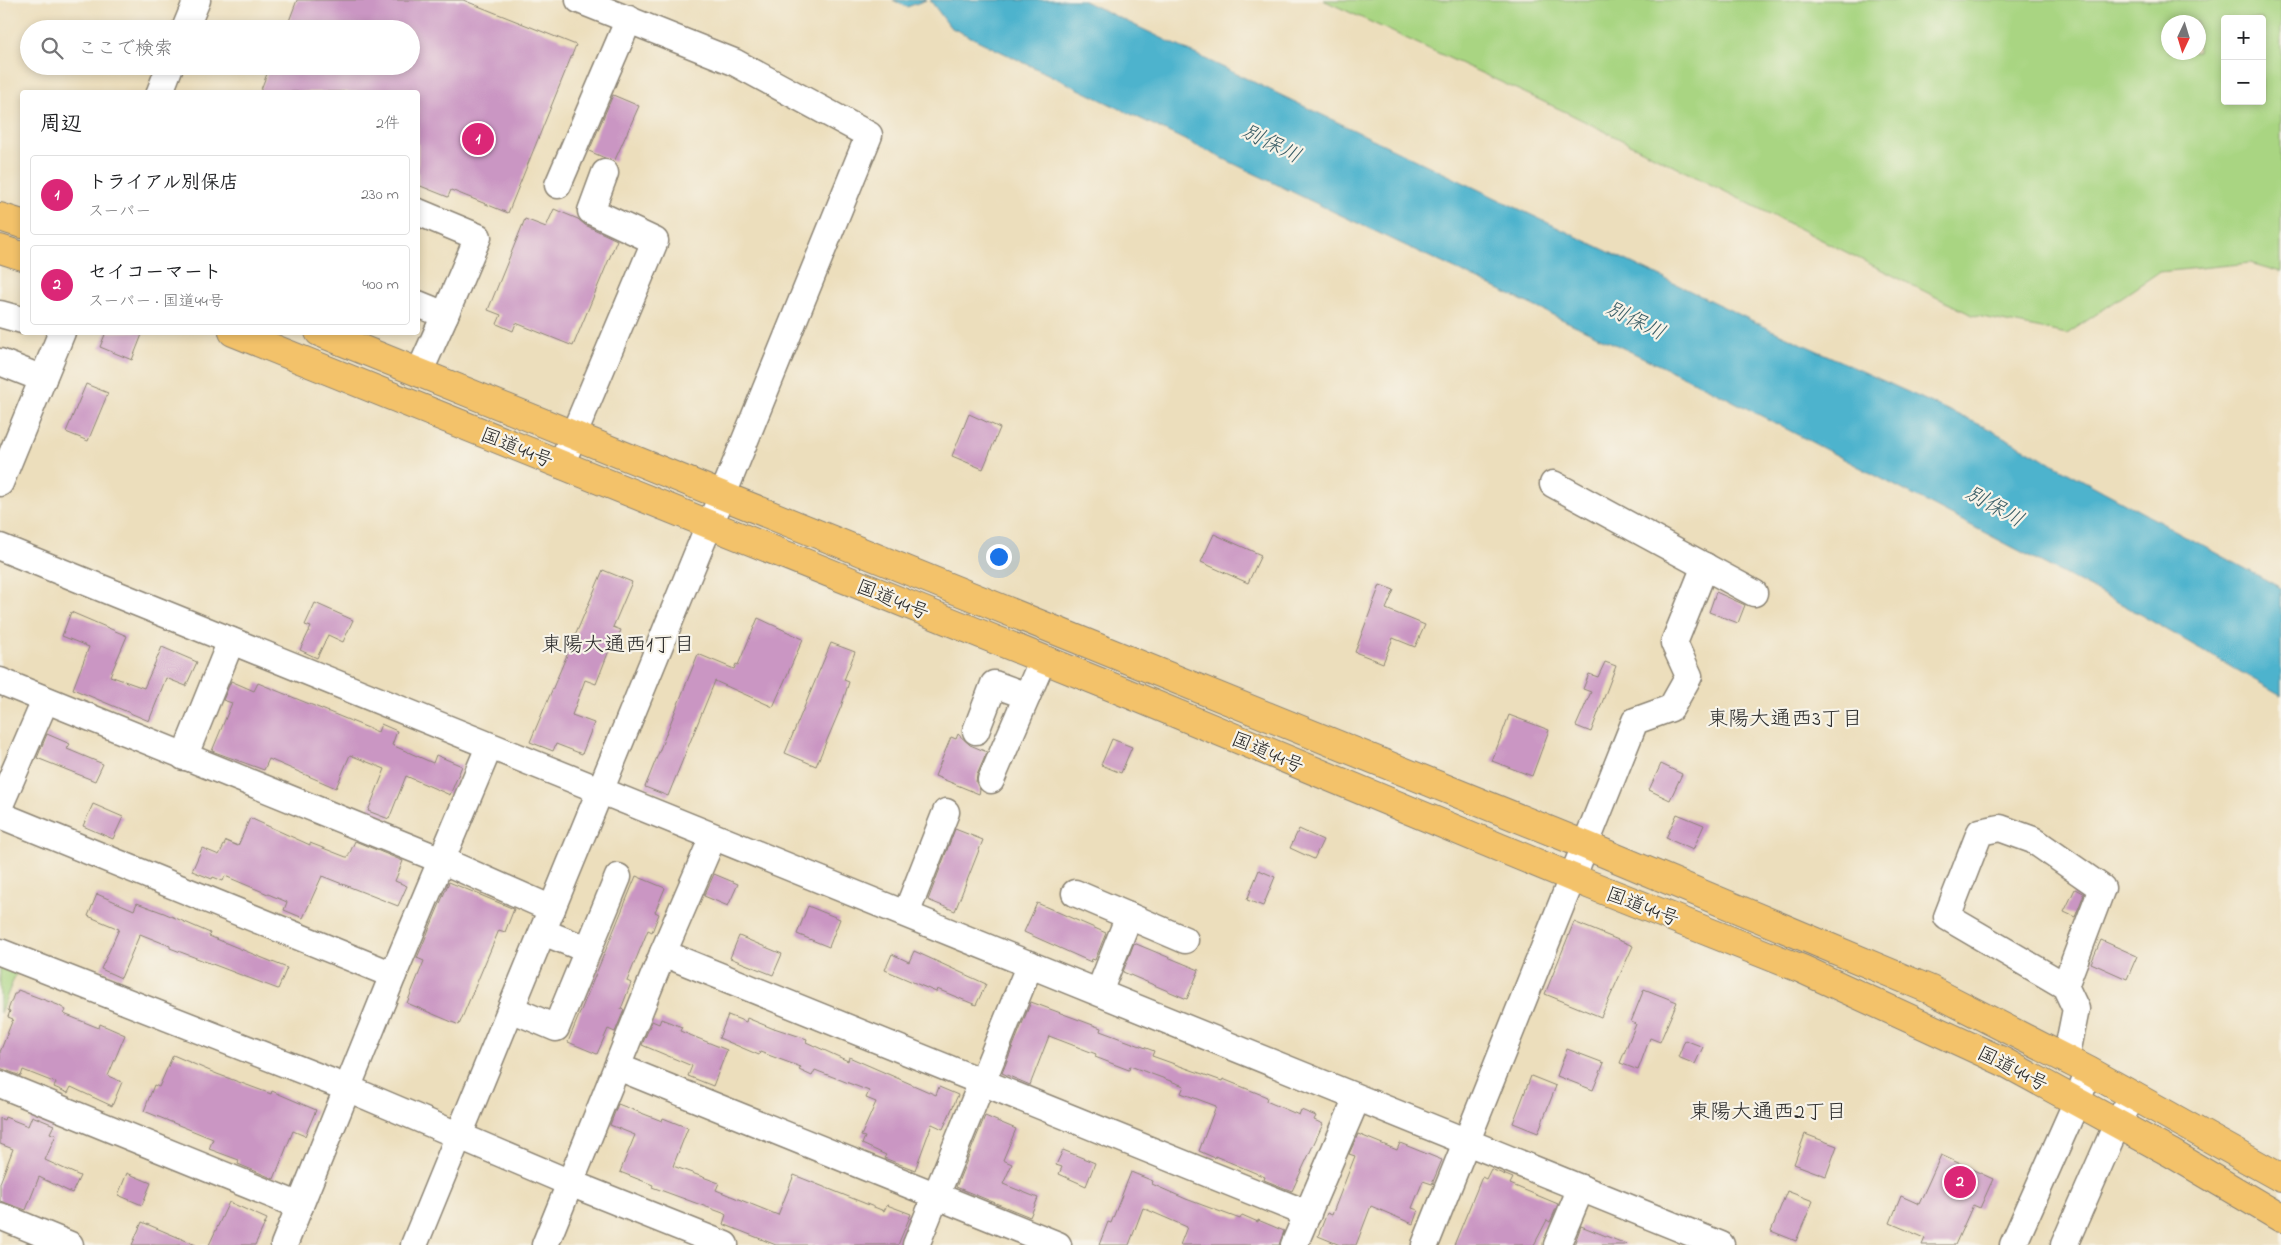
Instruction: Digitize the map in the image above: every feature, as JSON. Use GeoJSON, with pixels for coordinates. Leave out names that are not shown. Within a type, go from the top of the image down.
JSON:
{"type":"FeatureCollection","features":[{"type":"Feature","properties":{"kind":"highway"},"geometry":{"type":"LineString","coordinates":[[0,217],[20,223]]}},
{"type":"Feature","properties":{"kind":"highway"},"geometry":{"type":"LineString","coordinates":[[0,249],[20,255]]}},
{"type":"Feature","properties":{"kind":"highway","name":"国道44号"},"geometry":{"type":"LineString","coordinates":[[240,335],[1043,659],[1573,878],[1802,969],[2004,1062],[2171,1153],[2281,1218]]}},
{"type":"Feature","properties":{"kind":"highway","name":"国道44号"},"geometry":{"type":"LineString","coordinates":[[326,335],[722,497],[1585,845],[1931,990],[2078,1065],[2281,1178]]}},
{"type":"Feature","properties":{"kind":"street"},"geometry":{"type":"LineString","coordinates":[[188,20],[196,0]]}},
{"type":"Feature","properties":{"kind":"street"},"geometry":{"type":"LineString","coordinates":[[414,1245],[869,135],[734,62],[579,0]]}},
{"type":"Feature","properties":{"kind":"street"},"geometry":{"type":"LineString","coordinates":[[558,185],[629,19]]}},
{"type":"Feature","properties":{"kind":"street"},"geometry":{"type":"LineString","coordinates":[[161,90],[167,75]]}},
{"type":"Feature","properties":{"kind":"street"},"geometry":{"type":"LineString","coordinates":[[561,464],[655,241],[591,211],[605,173]]}},
{"type":"Feature","properties":{"kind":"street"},"geometry":{"type":"LineString","coordinates":[[419,373],[478,237],[420,213]]}},
{"type":"Feature","properties":{"kind":"street"},"geometry":{"type":"LineString","coordinates":[[420,305],[444,315]]}},
{"type":"Feature","properties":{"kind":"street"},"geometry":{"type":"LineString","coordinates":[[0,314],[20,319]]}},
{"type":"Feature","properties":{"kind":"street"},"geometry":{"type":"LineString","coordinates":[[0,483],[61,335]]}},
{"type":"Feature","properties":{"kind":"street"},"geometry":{"type":"LineString","coordinates":[[0,362],[43,379]]}},
{"type":"Feature","properties":{"kind":"street"},"geometry":{"type":"LineString","coordinates":[[1553,484],[1754,593]]}},
{"type":"Feature","properties":{"kind":"street"},"geometry":{"type":"LineString","coordinates":[[0,547],[1720,1245]]}},
{"type":"Feature","properties":{"kind":"street"},"geometry":{"type":"LineString","coordinates":[[1425,1245],[1635,721],[1671,708],[1689,676],[1674,643],[1705,566]]}},
{"type":"Feature","properties":{"kind":"street"},"geometry":{"type":"LineString","coordinates":[[184,757],[231,641]]}},
{"type":"Feature","properties":{"kind":"street"},"geometry":{"type":"LineString","coordinates":[[991,780],[1043,659]]}},
{"type":"Feature","properties":{"kind":"street"},"geometry":{"type":"LineString","coordinates":[[0,681],[45,701],[442,860],[547,920],[588,950]]}},
{"type":"Feature","properties":{"kind":"street"},"geometry":{"type":"LineString","coordinates":[[976,731],[994,684],[1027,696]]}},
{"type":"Feature","properties":{"kind":"street"},"geometry":{"type":"LineString","coordinates":[[0,805],[45,701]]}},
{"type":"Feature","properties":{"kind":"street"},"geometry":{"type":"LineString","coordinates":[[284,1245],[393,975],[489,746]]}},
{"type":"Feature","properties":{"kind":"street"},"geometry":{"type":"LineString","coordinates":[[906,914],[946,812]]}},
{"type":"Feature","properties":{"kind":"street"},"geometry":{"type":"LineString","coordinates":[[0,815],[393,975]]}},
{"type":"Feature","properties":{"kind":"street"},"geometry":{"type":"LineString","coordinates":[[2013,1245],[2078,1101],[2076,1008],[2065,986],[1947,918],[1980,832],[2000,828],[2033,840],[2102,888],[2065,986]]}},
{"type":"Feature","properties":{"kind":"street"},"geometry":{"type":"LineString","coordinates":[[545,1245],[663,953],[713,837]]}},
{"type":"Feature","properties":{"kind":"street"},"geometry":{"type":"LineString","coordinates":[[511,1009],[556,1028],[618,877]]}},
{"type":"Feature","properties":{"kind":"street"},"geometry":{"type":"LineString","coordinates":[[1075,893],[1185,940]]}},
{"type":"Feature","properties":{"kind":"street"},"geometry":{"type":"LineString","coordinates":[[1099,992],[1129,916]]}},
{"type":"Feature","properties":{"kind":"street"},"geometry":{"type":"LineString","coordinates":[[0,952],[347,1088],[570,1183],[726,1245]]}},
{"type":"Feature","properties":{"kind":"street"},"geometry":{"type":"LineString","coordinates":[[663,953],[1308,1214]]}},
{"type":"Feature","properties":{"kind":"street"},"geometry":{"type":"LineString","coordinates":[[916,1245],[1030,964]]}},
{"type":"Feature","properties":{"kind":"street"},"geometry":{"type":"LineString","coordinates":[[618,1067],[1058,1245]]}},
{"type":"Feature","properties":{"kind":"street"},"geometry":{"type":"LineString","coordinates":[[0,1084],[300,1206]]}},
{"type":"Feature","properties":{"kind":"street"},"geometry":{"type":"LineString","coordinates":[[2064,1245],[2117,1124],[2133,1096]]}},
{"type":"Feature","properties":{"kind":"street"},"geometry":{"type":"LineString","coordinates":[[1294,1245],[1357,1098]]}},
{"type":"Feature","properties":{"kind":"street"},"geometry":{"type":"LineString","coordinates":[[1557,1245],[1581,1188]]}},
{"type":"Feature","properties":{"kind":"street"},"geometry":{"type":"LineString","coordinates":[[0,1216],[70,1245]]}},
{"type":"Feature","properties":{"kind":"green space"},"geometry":{"type":"Polygon","coordinates":[[[1323,0],[2281,0],[2281,272],[2250,263],[2159,272],[2067,334],[1972,315],[1568,113],[1323,0]]]}},
{"type":"Feature","properties":{"kind":"green space"},"geometry":{"type":"Polygon","coordinates":[[[0,964],[17,971],[0,1013],[0,964]]]}},
{"type":"Feature","properties":{"kind":"water"},"geometry":{"type":"Polygon","coordinates":[[[893,0],[926,0],[907,7],[893,0]]]}},
{"type":"Feature","properties":{"kind":"water","name":"別保川"},"geometry":{"type":"Polygon","coordinates":[[[930,0],[1082,0],[1776,332],[1987,428],[2281,588],[2281,695],[2127,607],[1710,389],[1332,211],[950,27],[930,0]]]}},
{"type":"Feature","properties":{"kind":"building"},"geometry":{"type":"Polygon","coordinates":[[[297,0],[463,0],[576,45],[508,213],[451,190],[448,197],[420,186],[420,90],[261,90],[267,75],[420,75],[420,20],[289,20],[297,0]]]}},
{"type":"Feature","properties":{"kind":"building"},"geometry":{"type":"Polygon","coordinates":[[[613,95],[639,106],[614,162],[589,151],[613,95]]]}},
{"type":"Feature","properties":{"kind":"building"},"geometry":{"type":"Polygon","coordinates":[[[554,209],[578,219],[585,225],[617,240],[573,346],[516,323],[513,331],[497,324],[501,315],[488,310],[525,219],[546,227],[554,209]]]}},
{"type":"Feature","properties":{"kind":"building"},"geometry":{"type":"Polygon","coordinates":[[[105,335],[142,335],[132,360],[100,347],[105,335]]]}},
{"type":"Feature","properties":{"kind":"building"},"geometry":{"type":"Polygon","coordinates":[[[86,384],[108,393],[88,441],[66,432],[86,384]]]}},
{"type":"Feature","properties":{"kind":"building"},"geometry":{"type":"Polygon","coordinates":[[[969,414],[1000,428],[983,469],[952,456],[969,414]]]}},
{"type":"Feature","properties":{"kind":"building"},"geometry":{"type":"Polygon","coordinates":[[[1214,534],[1261,555],[1248,583],[1201,562],[1214,534]]]}},
{"type":"Feature","properties":{"kind":"building"},"geometry":{"type":"Polygon","coordinates":[[[603,570],[632,582],[613,627],[621,630],[613,649],[610,648],[596,684],[585,680],[572,715],[594,723],[582,754],[556,744],[553,751],[530,742],[603,570]]]}},
{"type":"Feature","properties":{"kind":"building"},"geometry":{"type":"Polygon","coordinates":[[[1380,585],[1394,590],[1386,609],[1425,625],[1415,647],[1393,638],[1383,663],[1355,652],[1380,585]]]}},
{"type":"Feature","properties":{"kind":"building"},"geometry":{"type":"Polygon","coordinates":[[[1716,592],[1745,605],[1738,623],[1709,612],[1716,592]]]}},
{"type":"Feature","properties":{"kind":"building"},"geometry":{"type":"Polygon","coordinates":[[[315,603],[353,620],[343,642],[328,635],[317,658],[300,650],[311,627],[305,625],[315,603]]]}},
{"type":"Feature","properties":{"kind":"building"},"geometry":{"type":"Polygon","coordinates":[[[71,612],[127,636],[110,676],[144,688],[162,647],[197,662],[186,686],[166,678],[149,721],[73,689],[89,647],[62,636],[71,612]]]}},
{"type":"Feature","properties":{"kind":"building"},"geometry":{"type":"Polygon","coordinates":[[[758,618],[803,639],[773,707],[715,681],[668,796],[645,787],[698,654],[734,669],[736,664],[738,665],[758,618]]]}},
{"type":"Feature","properties":{"kind":"building"},"geometry":{"type":"Polygon","coordinates":[[[831,643],[855,652],[844,680],[849,682],[841,707],[816,766],[785,753],[831,643]]]}},
{"type":"Feature","properties":{"kind":"building"},"geometry":{"type":"Polygon","coordinates":[[[1605,662],[1616,666],[1591,732],[1576,726],[1591,692],[1583,689],[1589,674],[1598,677],[1605,662]]]}},
{"type":"Feature","properties":{"kind":"building"},"geometry":{"type":"Polygon","coordinates":[[[231,681],[254,691],[258,683],[378,732],[381,724],[397,731],[392,745],[433,763],[436,755],[462,766],[450,795],[406,776],[389,819],[368,811],[385,769],[350,755],[336,788],[269,759],[264,770],[212,751],[232,703],[223,700],[231,681]]]}},
{"type":"Feature","properties":{"kind":"building"},"geometry":{"type":"Polygon","coordinates":[[[1509,715],[1549,730],[1532,776],[1492,761],[1509,715]]]}},
{"type":"Feature","properties":{"kind":"building"},"geometry":{"type":"Polygon","coordinates":[[[47,734],[70,744],[67,749],[103,764],[95,781],[37,758],[47,734]]]}},
{"type":"Feature","properties":{"kind":"building"},"geometry":{"type":"Polygon","coordinates":[[[958,734],[970,745],[987,752],[977,775],[976,782],[980,790],[979,794],[935,776],[951,737],[956,739],[958,734]]]}},
{"type":"Feature","properties":{"kind":"building"},"geometry":{"type":"Polygon","coordinates":[[[1112,739],[1132,747],[1121,773],[1101,765],[1112,739]]]}},
{"type":"Feature","properties":{"kind":"building"},"geometry":{"type":"Polygon","coordinates":[[[1661,764],[1682,774],[1670,800],[1649,790],[1661,764]]]}},
{"type":"Feature","properties":{"kind":"building"},"geometry":{"type":"Polygon","coordinates":[[[93,804],[123,817],[113,839],[83,826],[93,804]]]}},
{"type":"Feature","properties":{"kind":"building"},"geometry":{"type":"Polygon","coordinates":[[[1677,814],[1704,825],[1693,850],[1666,838],[1677,814]]]}},
{"type":"Feature","properties":{"kind":"building"},"geometry":{"type":"Polygon","coordinates":[[[250,818],[310,845],[310,843],[346,857],[348,857],[355,841],[403,861],[395,881],[407,886],[398,906],[322,876],[303,918],[284,910],[287,902],[225,876],[223,881],[192,871],[202,848],[219,855],[226,841],[238,846],[250,818]]]}},
{"type":"Feature","properties":{"kind":"building"},"geometry":{"type":"Polygon","coordinates":[[[955,829],[983,840],[955,911],[928,900],[955,829]]]}},
{"type":"Feature","properties":{"kind":"building"},"geometry":{"type":"Polygon","coordinates":[[[1299,829],[1323,840],[1314,859],[1290,848],[1299,829]]]}},
{"type":"Feature","properties":{"kind":"building"},"geometry":{"type":"Polygon","coordinates":[[[1259,870],[1275,877],[1263,906],[1247,900],[1259,870]]]}},
{"type":"Feature","properties":{"kind":"building"},"geometry":{"type":"Polygon","coordinates":[[[714,874],[738,884],[728,906],[704,896],[714,874]]]}},
{"type":"Feature","properties":{"kind":"building"},"geometry":{"type":"Polygon","coordinates":[[[636,876],[665,888],[655,912],[659,914],[652,932],[648,930],[627,981],[631,983],[621,1009],[624,1010],[615,1032],[608,1029],[597,1054],[568,1042],[636,876]]]}},
{"type":"Feature","properties":{"kind":"building"},"geometry":{"type":"Polygon","coordinates":[[[449,882],[514,909],[505,932],[499,930],[459,1025],[407,1003],[424,961],[417,958],[449,882]]]}},
{"type":"Feature","properties":{"kind":"building"},"geometry":{"type":"Polygon","coordinates":[[[2075,889],[2084,894],[2075,917],[2064,912],[2075,889]]]}},
{"type":"Feature","properties":{"kind":"building"},"geometry":{"type":"Polygon","coordinates":[[[97,894],[134,910],[137,903],[164,913],[210,933],[209,936],[287,968],[278,989],[170,948],[170,946],[140,934],[121,978],[101,969],[119,929],[88,916],[97,894]]]}},
{"type":"Feature","properties":{"kind":"building"},"geometry":{"type":"Polygon","coordinates":[[[1037,903],[1106,933],[1095,960],[1092,959],[1091,962],[1024,932],[1037,903]]]}},
{"type":"Feature","properties":{"kind":"building"},"geometry":{"type":"Polygon","coordinates":[[[808,906],[840,919],[829,947],[797,934],[808,906]]]}},
{"type":"Feature","properties":{"kind":"building"},"geometry":{"type":"Polygon","coordinates":[[[1574,922],[1633,946],[1601,1017],[1545,994],[1574,922]]]}},
{"type":"Feature","properties":{"kind":"building"},"geometry":{"type":"Polygon","coordinates":[[[739,936],[782,954],[773,975],[730,958],[739,936]]]}},
{"type":"Feature","properties":{"kind":"building"},"geometry":{"type":"Polygon","coordinates":[[[2101,940],[2137,956],[2127,979],[2091,963],[2101,940]]]}},
{"type":"Feature","properties":{"kind":"building"},"geometry":{"type":"Polygon","coordinates":[[[1134,943],[1199,970],[1187,999],[1123,972],[1134,943]]]}},
{"type":"Feature","properties":{"kind":"building"},"geometry":{"type":"Polygon","coordinates":[[[914,951],[986,984],[976,1005],[937,989],[936,992],[885,970],[892,954],[909,962],[914,951]]]}},
{"type":"Feature","properties":{"kind":"building"},"geometry":{"type":"Polygon","coordinates":[[[1644,989],[1677,1002],[1660,1042],[1650,1038],[1638,1070],[1620,1063],[1636,1024],[1631,1022],[1644,989]]]}},
{"type":"Feature","properties":{"kind":"building"},"geometry":{"type":"Polygon","coordinates":[[[18,990],[58,1005],[66,1010],[64,1014],[99,1028],[100,1024],[125,1035],[108,1076],[122,1082],[112,1106],[71,1087],[68,1093],[54,1087],[56,1083],[23,1070],[21,1076],[0,1068],[0,1052],[13,1019],[8,1017],[10,1011],[8,1010],[14,994],[18,990]]]}},
{"type":"Feature","properties":{"kind":"building"},"geometry":{"type":"Polygon","coordinates":[[[1031,1002],[1101,1028],[1100,1031],[1154,1051],[1152,1056],[1222,1081],[1223,1079],[1267,1097],[1266,1101],[1299,1115],[1301,1110],[1316,1116],[1314,1120],[1323,1124],[1292,1191],[1264,1180],[1265,1177],[1199,1151],[1216,1106],[1181,1093],[1184,1086],[1130,1066],[1129,1070],[1095,1057],[1096,1054],[1049,1036],[1030,1085],[1002,1073],[1031,1002]]]}},
{"type":"Feature","properties":{"kind":"building"},"geometry":{"type":"Polygon","coordinates":[[[728,1015],[746,1022],[747,1018],[807,1039],[806,1042],[848,1061],[849,1057],[936,1095],[939,1087],[958,1095],[943,1129],[932,1124],[915,1170],[884,1158],[886,1155],[862,1144],[865,1137],[861,1136],[876,1102],[866,1098],[869,1091],[815,1070],[812,1076],[799,1070],[801,1067],[760,1052],[759,1055],[719,1038],[728,1015]]]}},
{"type":"Feature","properties":{"kind":"building"},"geometry":{"type":"Polygon","coordinates":[[[661,1019],[682,1027],[680,1031],[727,1050],[713,1086],[688,1076],[692,1066],[642,1045],[652,1021],[659,1024],[661,1019]]]}},
{"type":"Feature","properties":{"kind":"building"},"geometry":{"type":"Polygon","coordinates":[[[1685,1040],[1703,1047],[1695,1064],[1678,1057],[1685,1040]]]}},
{"type":"Feature","properties":{"kind":"building"},"geometry":{"type":"Polygon","coordinates":[[[1567,1049],[1604,1063],[1593,1090],[1557,1076],[1567,1049]]]}},
{"type":"Feature","properties":{"kind":"building"},"geometry":{"type":"Polygon","coordinates":[[[173,1055],[271,1094],[272,1091],[316,1110],[305,1136],[293,1131],[274,1179],[238,1164],[239,1160],[209,1149],[213,1139],[144,1111],[154,1085],[159,1087],[173,1055]]]}},
{"type":"Feature","properties":{"kind":"building"},"geometry":{"type":"Polygon","coordinates":[[[1531,1076],[1556,1086],[1538,1133],[1513,1123],[1531,1076]]]}},
{"type":"Feature","properties":{"kind":"building"},"geometry":{"type":"Polygon","coordinates":[[[618,1104],[662,1121],[663,1118],[688,1128],[673,1166],[719,1183],[716,1190],[778,1215],[794,1175],[884,1211],[887,1205],[911,1214],[898,1245],[776,1245],[723,1224],[726,1215],[723,1213],[652,1187],[653,1185],[620,1172],[635,1135],[610,1125],[618,1104]]]}},
{"type":"Feature","properties":{"kind":"building"},"geometry":{"type":"Polygon","coordinates":[[[32,1116],[54,1125],[50,1133],[56,1135],[45,1160],[80,1176],[72,1193],[39,1177],[26,1210],[0,1201],[0,1183],[13,1149],[0,1144],[0,1118],[4,1120],[5,1117],[28,1126],[32,1116]]]}},
{"type":"Feature","properties":{"kind":"building"},"geometry":{"type":"Polygon","coordinates":[[[985,1116],[1016,1129],[1003,1160],[1012,1164],[1003,1184],[1038,1198],[1030,1217],[956,1187],[985,1116]]]}},
{"type":"Feature","properties":{"kind":"building"},"geometry":{"type":"Polygon","coordinates":[[[1358,1134],[1397,1150],[1400,1143],[1442,1160],[1432,1184],[1423,1181],[1412,1208],[1418,1210],[1413,1224],[1371,1206],[1356,1245],[1340,1245],[1318,1236],[1327,1213],[1332,1215],[1355,1156],[1349,1154],[1358,1134]]]}},
{"type":"Feature","properties":{"kind":"building"},"geometry":{"type":"Polygon","coordinates":[[[1805,1134],[1837,1146],[1826,1176],[1794,1164],[1805,1134]]]}},
{"type":"Feature","properties":{"kind":"building"},"geometry":{"type":"Polygon","coordinates":[[[1063,1150],[1095,1163],[1086,1186],[1059,1174],[1062,1167],[1056,1165],[1063,1150]]]}},
{"type":"Feature","properties":{"kind":"building"},"geometry":{"type":"Polygon","coordinates":[[[1941,1155],[1993,1179],[1980,1208],[1973,1205],[1955,1245],[1922,1245],[1925,1238],[1890,1223],[1901,1196],[1919,1204],[1941,1155]]]}},
{"type":"Feature","properties":{"kind":"building"},"geometry":{"type":"Polygon","coordinates":[[[1491,1169],[1513,1178],[1510,1184],[1558,1204],[1550,1222],[1547,1220],[1534,1245],[1454,1245],[1482,1177],[1486,1179],[1491,1169]]]}},
{"type":"Feature","properties":{"kind":"building"},"geometry":{"type":"Polygon","coordinates":[[[1131,1172],[1153,1181],[1152,1184],[1186,1199],[1240,1219],[1242,1215],[1258,1222],[1258,1220],[1284,1231],[1279,1245],[1180,1245],[1187,1227],[1143,1208],[1129,1245],[1099,1245],[1108,1222],[1111,1223],[1131,1172]]]}},
{"type":"Feature","properties":{"kind":"building"},"geometry":{"type":"Polygon","coordinates":[[[127,1173],[151,1183],[142,1205],[118,1195],[127,1173]]]}},
{"type":"Feature","properties":{"kind":"building"},"geometry":{"type":"Polygon","coordinates":[[[1787,1191],[1813,1201],[1796,1241],[1771,1231],[1787,1191]]]}},
{"type":"Feature","properties":{"kind":"building"},"geometry":{"type":"Polygon","coordinates":[[[229,1202],[267,1219],[255,1245],[209,1245],[229,1202]]]}},
{"type":"Feature","properties":{"kind":"building"},"geometry":{"type":"Polygon","coordinates":[[[142,1222],[196,1245],[132,1245],[142,1222]]]}},
{"type":"Feature","properties":{"kind":"building"},"geometry":{"type":"Polygon","coordinates":[[[1581,1226],[1626,1244],[1574,1245],[1581,1226]]]}},
{"type":"Feature","properties":{"kind":"place","name":"トライアル別保店"},"geometry":{"type":"Point","coordinates":[478,139]}},
{"type":"Feature","properties":{"kind":"place","name":"セイコーマート"},"geometry":{"type":"Point","coordinates":[1960,1182]}},
{"type":"Feature","properties":{"kind":"district","name":"東陽大通西1丁目"},"geometry":{"type":"Point","coordinates":[618,644]}},
{"type":"Feature","properties":{"kind":"district","name":"東陽大通西3丁目"},"geometry":{"type":"Point","coordinates":[1785,718]}},
{"type":"Feature","properties":{"kind":"district","name":"東陽大通西2丁目"},"geometry":{"type":"Point","coordinates":[1768,1111]}}]}
